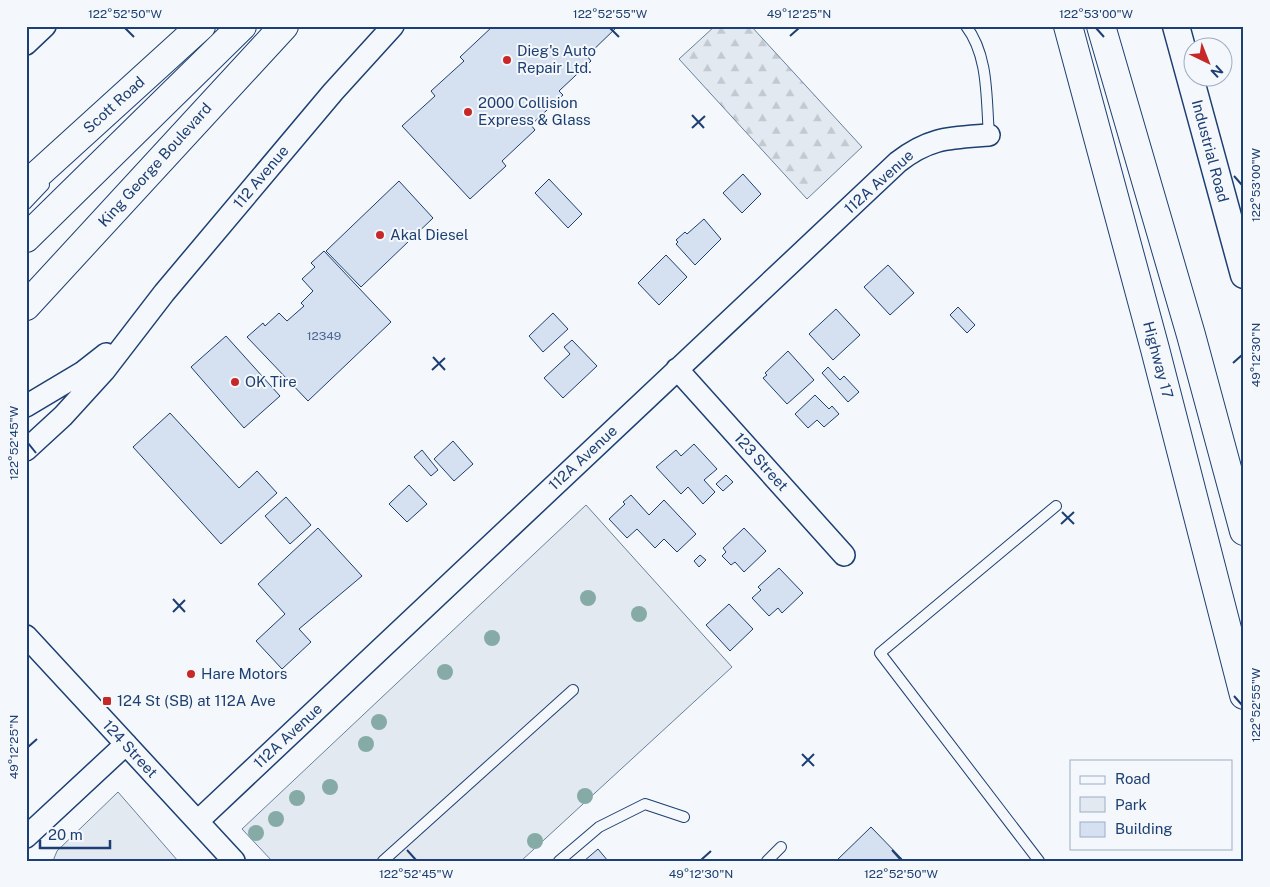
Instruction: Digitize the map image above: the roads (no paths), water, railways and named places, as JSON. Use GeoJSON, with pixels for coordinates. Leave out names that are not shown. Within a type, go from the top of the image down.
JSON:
{"type":"FeatureCollection","features":[{"type":"Feature","properties":{"kind":"main road","name":"Scott Road"},"geometry":{"type":"LineString","coordinates":[[26,185],[201,26]]}},
{"type":"Feature","properties":{"kind":"main road"},"geometry":{"type":"LineString","coordinates":[[26,238],[242,26]]}},
{"type":"Feature","properties":{"kind":"main road","name":"King George Boulevard"},"geometry":{"type":"LineString","coordinates":[[26,306],[284,26]]}},
{"type":"Feature","properties":{"kind":"main road","name":"Highway 17"},"geometry":{"type":"LineString","coordinates":[[1068,26],[1155,349],[1244,695]]}},
{"type":"Feature","properties":{"kind":"main road"},"geometry":{"type":"LineString","coordinates":[[1101,26],[1191,335],[1244,531]]}},
{"type":"Feature","properties":{"kind":"street"},"geometry":{"type":"LineString","coordinates":[[26,44],[45,26]]}},
{"type":"Feature","properties":{"kind":"street","name":"112 Avenue"},"geometry":{"type":"LineString","coordinates":[[26,450],[84,394],[333,92],[393,26]]}},
{"type":"Feature","properties":{"kind":"street","name":"Industrial Road"},"geometry":{"type":"LineString","coordinates":[[1176,26],[1244,275]]}},
{"type":"Feature","properties":{"kind":"street","name":"112A Avenue"},"geometry":{"type":"LineString","coordinates":[[198,821],[677,369],[909,154],[920,146],[936,140],[989,135]]}},
{"type":"Feature","properties":{"kind":"street","name":"112 Avenue"},"geometry":{"type":"LineString","coordinates":[[26,406],[83,372],[134,332]]}},
{"type":"Feature","properties":{"kind":"street","name":"123 Street"},"geometry":{"type":"LineString","coordinates":[[677,369],[844,555]]}},
{"type":"Feature","properties":{"kind":"street","name":"124 Street"},"geometry":{"type":"LineString","coordinates":[[26,636],[234,861]]}},
{"type":"Feature","properties":{"kind":"street"},"geometry":{"type":"LineString","coordinates":[[26,837],[126,744]]}},
{"type":"Feature","properties":{"kind":"lane"},"geometry":{"type":"LineString","coordinates":[[966,26],[976,40],[981,56],[989,135]]}},
{"type":"Feature","properties":{"kind":"lane"},"geometry":{"type":"LineString","coordinates":[[26,204],[151,72]]}},
{"type":"Feature","properties":{"kind":"lane"},"geometry":{"type":"LineString","coordinates":[[1039,861],[880,654],[1056,506]]}},
{"type":"Feature","properties":{"kind":"lane"},"geometry":{"type":"LineString","coordinates":[[383,861],[573,690]]}},
{"type":"Feature","properties":{"kind":"lane"},"geometry":{"type":"LineString","coordinates":[[559,861],[599,827],[645,804],[684,817]]}},
{"type":"Feature","properties":{"kind":"lane"},"geometry":{"type":"LineString","coordinates":[[767,861],[781,847]]}},
{"type":"Feature","properties":{"kind":"place","name":"Dieg's Auto Repair Ltd."},"geometry":{"type":"Point","coordinates":[507,60]}},
{"type":"Feature","properties":{"kind":"place","name":"2000 Collision Express & Glass"},"geometry":{"type":"Point","coordinates":[468,112]}},
{"type":"Feature","properties":{"kind":"place","name":"Akal Diesel"},"geometry":{"type":"Point","coordinates":[380,235]}},
{"type":"Feature","properties":{"kind":"place","name":"OK Tire"},"geometry":{"type":"Point","coordinates":[235,382]}},
{"type":"Feature","properties":{"kind":"place","name":"Hare Motors"},"geometry":{"type":"Point","coordinates":[191,674]}},
{"type":"Feature","properties":{"kind":"place","name":"124 St (SB) at 112A Ave"},"geometry":{"type":"Point","coordinates":[107,701]}}]}
